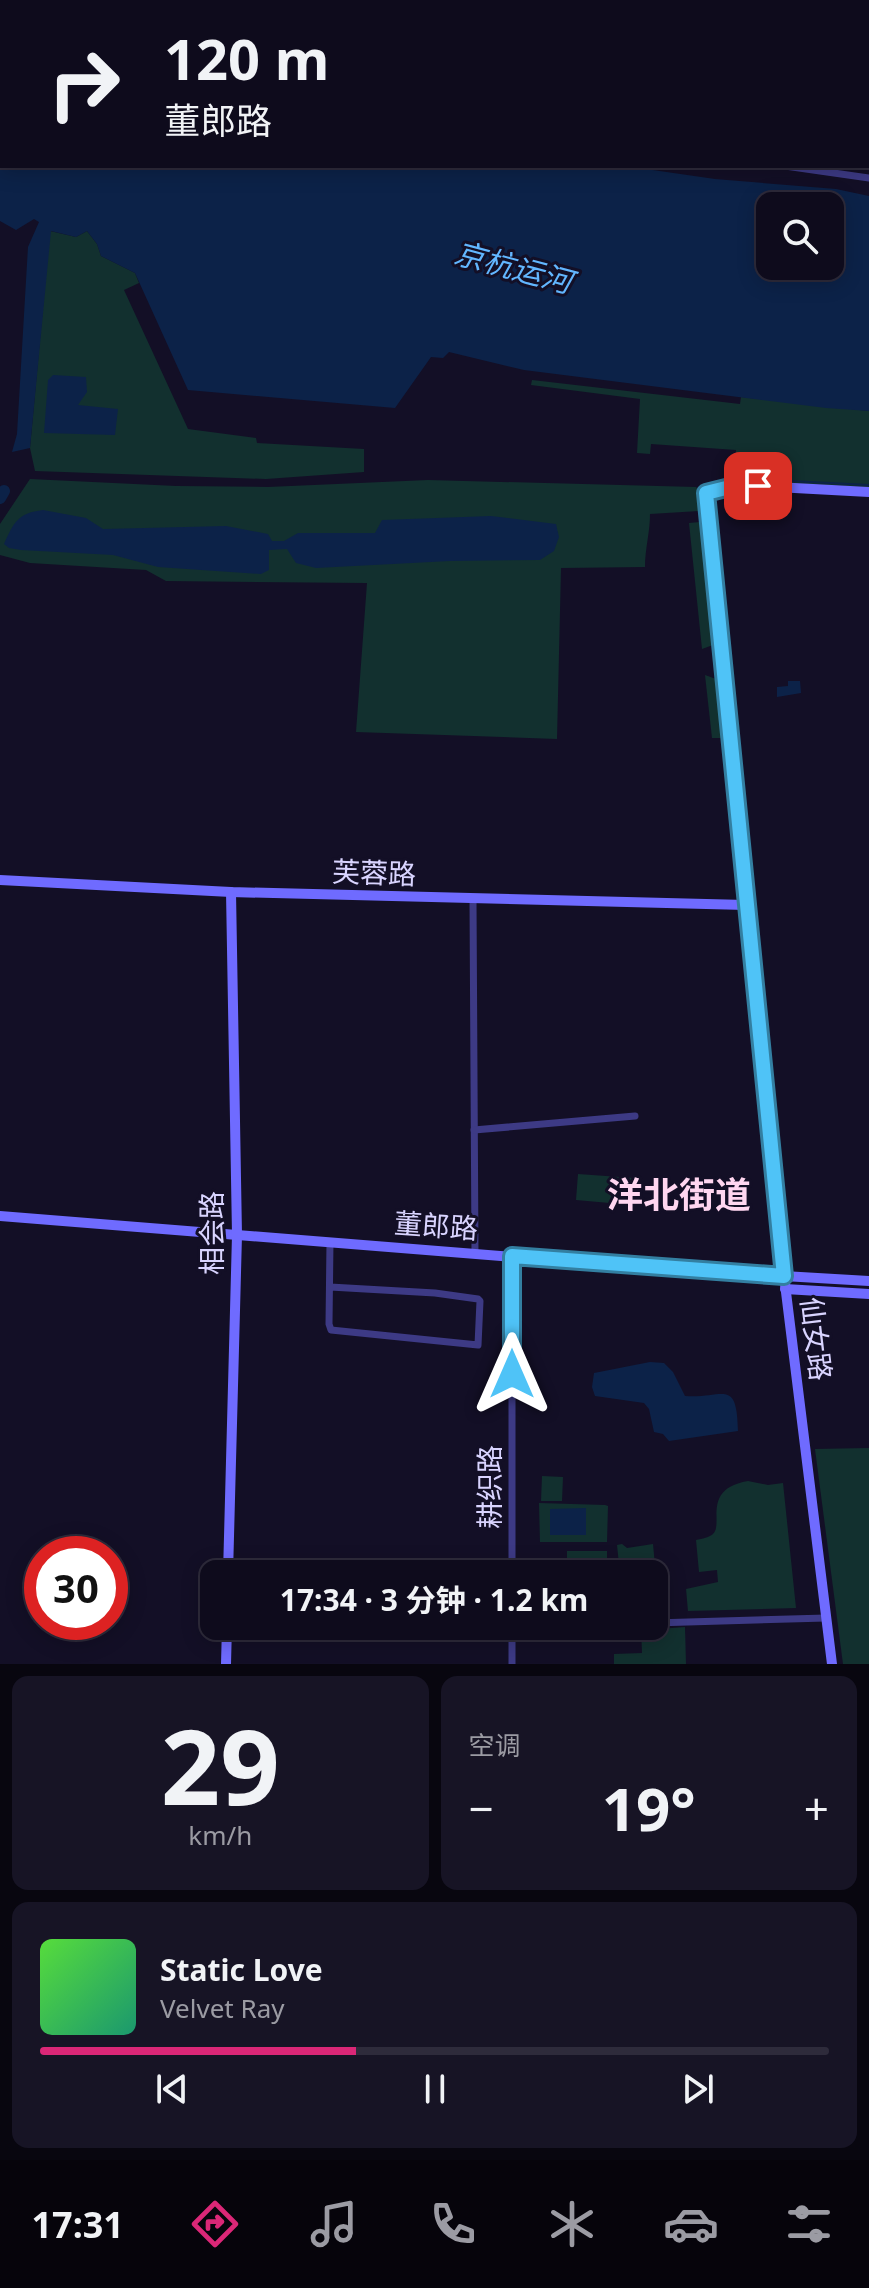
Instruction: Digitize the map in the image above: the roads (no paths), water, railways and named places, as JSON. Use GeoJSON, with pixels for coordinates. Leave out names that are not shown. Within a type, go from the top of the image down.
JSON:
{"type":"FeatureCollection","features":[{"type":"Feature","properties":{"kind":"street"},"geometry":{"type":"LineString","coordinates":[[799,168],[869,178]]}},
{"type":"Feature","properties":{"kind":"street","name":"仙女路"},"geometry":{"type":"LineString","coordinates":[[832,1664],[785,1289],[706,493],[738,485],[869,492]]}},
{"type":"Feature","properties":{"kind":"street","name":"芙蓉路"},"geometry":{"type":"LineString","coordinates":[[0,880],[231,892],[746,905]]}},
{"type":"Feature","properties":{"kind":"street","name":"相会路"},"geometry":{"type":"LineString","coordinates":[[228,1560],[237,1235],[231,892]]}},
{"type":"Feature","properties":{"kind":"street"},"geometry":{"type":"LineString","coordinates":[[473,900],[475,1253]]}},
{"type":"Feature","properties":{"kind":"street"},"geometry":{"type":"LineString","coordinates":[[474,1130],[635,1116]]}},
{"type":"Feature","properties":{"kind":"street","name":"董郎路"},"geometry":{"type":"LineString","coordinates":[[0,1216],[869,1281]]}},
{"type":"Feature","properties":{"kind":"street"},"geometry":{"type":"LineString","coordinates":[[330,1242],[330,1287],[330,1328],[333,1331],[478,1345],[478,1299],[423,1292],[330,1287]]}},
{"type":"Feature","properties":{"kind":"street","name":"耕织路"},"geometry":{"type":"LineString","coordinates":[[512,1256],[512,1560]]}},
{"type":"Feature","properties":{"kind":"street"},"geometry":{"type":"LineString","coordinates":[[785,1289],[869,1294]]}},
{"type":"Feature","properties":{"kind":"street"},"geometry":{"type":"LineString","coordinates":[[668,1623],[826,1618]]}},
{"type":"Feature","properties":{"kind":"street"},"geometry":{"type":"LineString","coordinates":[[226,1664],[227,1640]]}},
{"type":"Feature","properties":{"kind":"street"},"geometry":{"type":"LineString","coordinates":[[512,1640],[512,1664]]}},
{"type":"Feature","properties":{"kind":"water","name":"京杭运河"},"geometry":{"type":"Polygon","coordinates":[[[0,168],[639,168],[715,179],[836,189],[869,196],[869,411],[524,370],[449,352],[443,358],[431,357],[395,408],[188,390],[135,273],[101,256],[87,231],[76,237],[51,231],[30,448],[12,452],[17,434],[28,247],[39,222],[34,219],[16,230],[0,221],[0,168]]]}},
{"type":"Feature","properties":{"kind":"water"},"geometry":{"type":"Polygon","coordinates":[[[53,375],[86,377],[87,392],[78,405],[118,409],[115,435],[44,433],[48,380],[53,375]]]}},
{"type":"Feature","properties":{"kind":"water"},"geometry":{"type":"Polygon","coordinates":[[[43,510],[86,518],[103,529],[226,526],[268,534],[272,541],[284,541],[298,533],[375,533],[382,520],[491,516],[556,524],[559,537],[554,551],[540,560],[316,568],[296,563],[287,549],[269,550],[269,570],[261,574],[158,567],[113,555],[21,550],[4,544],[22,516],[43,510]]]}},
{"type":"Feature","properties":{"kind":"water"},"geometry":{"type":"Polygon","coordinates":[[[788,681],[800,681],[801,693],[777,697],[777,687],[788,686],[788,681]]]}},
{"type":"Feature","properties":{"kind":"water"},"geometry":{"type":"Polygon","coordinates":[[[650,1362],[664,1363],[673,1372],[685,1396],[725,1394],[731,1397],[735,1403],[738,1431],[669,1441],[663,1434],[654,1432],[649,1409],[644,1403],[595,1396],[592,1387],[594,1373],[650,1362]]]}},
{"type":"Feature","properties":{"kind":"water"},"geometry":{"type":"Polygon","coordinates":[[[586,1508],[586,1535],[550,1535],[550,1509],[586,1508]]]}},
{"type":"Feature","properties":{"kind":"waterway"},"geometry":{"type":"LineString","coordinates":[[771,480],[869,485]]}},
{"type":"Feature","properties":{"kind":"waterway"},"geometry":{"type":"LineString","coordinates":[[0,498],[4,491]]}},
{"type":"Feature","properties":{"kind":"district","name":"洋北街道"},"geometry":{"type":"Point","coordinates":[679,1195]}}]}
